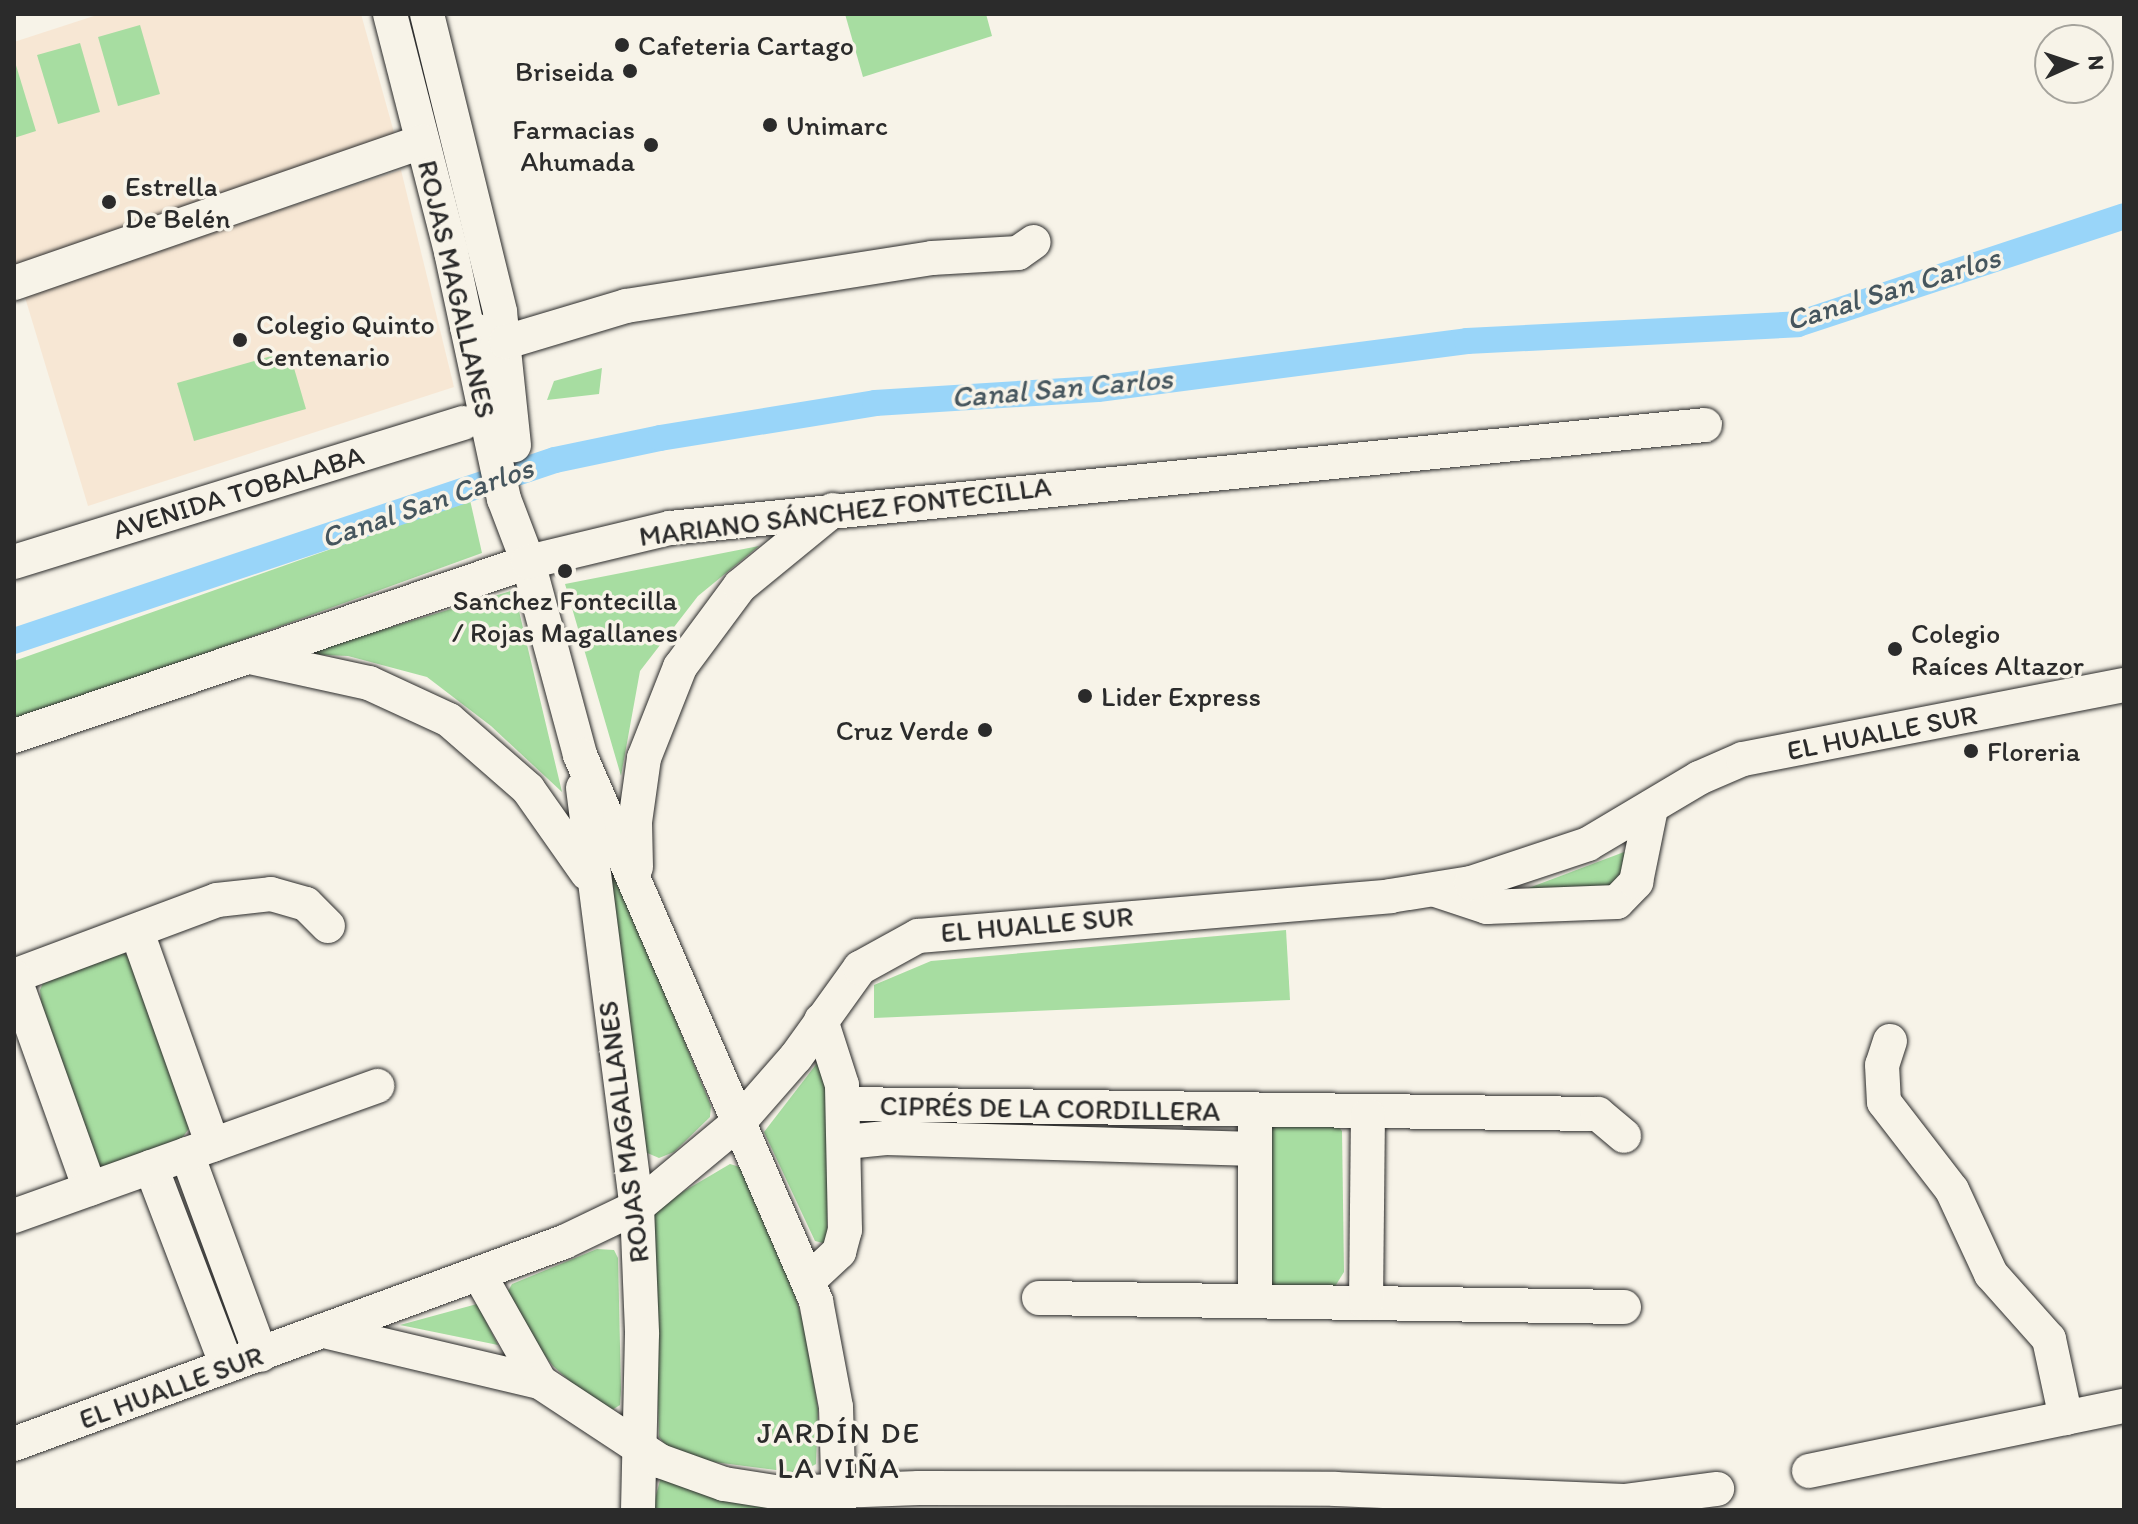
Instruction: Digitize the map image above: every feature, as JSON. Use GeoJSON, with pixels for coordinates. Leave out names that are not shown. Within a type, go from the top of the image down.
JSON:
{"type":"FeatureCollection","features":[{"type":"Feature","properties":{"kind":"street","name":"ROJAS MAGALLANES"},"geometry":{"type":"LineString","coordinates":[[390,14],[467,327],[503,443],[515,498],[534,531],[528,562],[580,755],[810,1279],[832,1367],[839,1502]]}},
{"type":"Feature","properties":{"kind":"street","name":"ROJAS MAGALLANES"},"geometry":{"type":"LineString","coordinates":[[427,14],[483,236],[506,342],[503,443]]}},
{"type":"Feature","properties":{"kind":"street"},"geometry":{"type":"LineString","coordinates":[[14,283],[422,142]]}},
{"type":"Feature","properties":{"kind":"street"},"geometry":{"type":"LineString","coordinates":[[451,252],[470,251],[483,236]]}},
{"type":"Feature","properties":{"kind":"street"},"geometry":{"type":"LineString","coordinates":[[467,327],[506,342],[626,306],[932,258],[1018,253],[1034,242]]}},
{"type":"Feature","properties":{"kind":"street","name":"AVENIDA TOBALABA"},"geometry":{"type":"LineString","coordinates":[[14,562],[463,423]]}},
{"type":"Feature","properties":{"kind":"street","name":"MARIANO SÁNCHEZ FONTECILLA"},"geometry":{"type":"LineString","coordinates":[[14,736],[528,562],[670,528],[1705,425]]}},
{"type":"Feature","properties":{"kind":"street"},"geometry":{"type":"LineString","coordinates":[[637,888],[635,822],[644,758],[680,667],[740,586],[833,510]]}},
{"type":"Feature","properties":{"kind":"street"},"geometry":{"type":"LineString","coordinates":[[245,657],[337,673],[400,695],[449,720],[528,789],[591,880]]}},
{"type":"Feature","properties":{"kind":"street","name":"EL HUALLE SUR"},"geometry":{"type":"LineString","coordinates":[[14,1444],[328,1332],[596,1229],[637,1207],[739,1122],[782,1076],[845,983],[876,956],[941,931],[1436,890],[1547,860],[1618,830],[1651,808],[1743,759],[2124,685]]}},
{"type":"Feature","properties":{"kind":"street","name":"ROJAS MAGALLANES"},"geometry":{"type":"LineString","coordinates":[[580,755],[591,880],[637,1207],[641,1450],[638,1510]]}},
{"type":"Feature","properties":{"kind":"street","name":"EL HUALLE SUR"},"geometry":{"type":"LineString","coordinates":[[1436,890],[1487,907],[1617,902],[1636,882],[1651,808]]}},
{"type":"Feature","properties":{"kind":"street"},"geometry":{"type":"LineString","coordinates":[[90,1189],[14,977],[217,900],[271,894],[306,904],[328,926]]}},
{"type":"Feature","properties":{"kind":"street"},"geometry":{"type":"LineString","coordinates":[[137,932],[261,1355]]}},
{"type":"Feature","properties":{"kind":"street"},"geometry":{"type":"LineString","coordinates":[[810,1279],[843,1246],[844,1104],[839,1067],[821,1020]]}},
{"type":"Feature","properties":{"kind":"street"},"geometry":{"type":"LineString","coordinates":[[1890,1041],[1882,1065],[1884,1102],[1952,1190],[1991,1274],[2049,1339],[2066,1418]]}},
{"type":"Feature","properties":{"kind":"street"},"geometry":{"type":"LineString","coordinates":[[14,1216],[377,1086]]}},
{"type":"Feature","properties":{"kind":"street","name":"CIPRÉS DE LA CORDILLERA"},"geometry":{"type":"LineString","coordinates":[[844,1104],[1368,1115],[1598,1114],[1624,1136]]}},
{"type":"Feature","properties":{"kind":"street","name":"CIPRÉS DE LA CORDILLERA"},"geometry":{"type":"LineString","coordinates":[[1255,1113],[1255,1301]]}},
{"type":"Feature","properties":{"kind":"street"},"geometry":{"type":"LineString","coordinates":[[1366,1303],[1368,1115]]}},
{"type":"Feature","properties":{"kind":"street","name":"CIPRÉS DE LA CORDILLERA"},"geometry":{"type":"LineString","coordinates":[[846,1142],[886,1138],[1255,1149]]}},
{"type":"Feature","properties":{"kind":"street"},"geometry":{"type":"LineString","coordinates":[[151,1167],[227,1366]]}},
{"type":"Feature","properties":{"kind":"street"},"geometry":{"type":"LineString","coordinates":[[479,1274],[540,1382]]}},
{"type":"Feature","properties":{"kind":"street"},"geometry":{"type":"LineString","coordinates":[[1039,1298],[1624,1307]]}},
{"type":"Feature","properties":{"kind":"street"},"geometry":{"type":"LineString","coordinates":[[328,1332],[540,1382],[641,1450],[696,1475],[752,1490],[839,1502],[919,1488],[1236,1500],[1624,1501],[1717,1489]]}},
{"type":"Feature","properties":{"kind":"street"},"geometry":{"type":"LineString","coordinates":[[1809,1471],[2124,1406]]}},
{"type":"Feature","properties":{"kind":"shaded area","name":"Estrella De Belén"},"geometry":{"type":"Polygon","coordinates":[[[100,14],[361,14],[395,136],[14,268],[14,42],[100,14]]]}},
{"type":"Feature","properties":{"kind":"shaded area","name":"Colegio Quinto Centenario"},"geometry":{"type":"Polygon","coordinates":[[[401,170],[454,387],[88,506],[24,294],[401,170]]]}},
{"type":"Feature","properties":{"kind":"green space"},"geometry":{"type":"Polygon","coordinates":[[[845,14],[986,14],[992,36],[863,77],[845,14]]]}},
{"type":"Feature","properties":{"kind":"green space"},"geometry":{"type":"Polygon","coordinates":[[[140,25],[160,94],[118,106],[98,37],[140,25]]]}},
{"type":"Feature","properties":{"kind":"green space"},"geometry":{"type":"Polygon","coordinates":[[[80,43],[100,112],[58,124],[37,55],[80,43]]]}},
{"type":"Feature","properties":{"kind":"green space"},"geometry":{"type":"Polygon","coordinates":[[[14,63],[36,131],[14,138],[14,63]]]}},
{"type":"Feature","properties":{"kind":"green space"},"geometry":{"type":"Polygon","coordinates":[[[289,351],[306,409],[194,441],[177,383],[289,351]]]}},
{"type":"Feature","properties":{"kind":"green space"},"geometry":{"type":"Polygon","coordinates":[[[602,368],[599,394],[547,400],[554,381],[602,368]]]}},
{"type":"Feature","properties":{"kind":"green space"},"geometry":{"type":"Polygon","coordinates":[[[470,500],[482,553],[14,723],[14,661],[470,500]]]}},
{"type":"Feature","properties":{"kind":"green space"},"geometry":{"type":"Polygon","coordinates":[[[759,546],[698,596],[640,671],[621,776],[565,584],[759,546]]]}},
{"type":"Feature","properties":{"kind":"green space"},"geometry":{"type":"Polygon","coordinates":[[[514,590],[562,792],[491,726],[427,677],[348,656],[302,654],[514,590]]]}},
{"type":"Feature","properties":{"kind":"green space"},"geometry":{"type":"Polygon","coordinates":[[[598,830],[711,1106],[710,1117],[674,1152],[659,1158],[645,1152],[598,830]]]}},
{"type":"Feature","properties":{"kind":"green space"},"geometry":{"type":"Polygon","coordinates":[[[1632,849],[1614,887],[1510,895],[1632,849]]]}},
{"type":"Feature","properties":{"kind":"green space"},"geometry":{"type":"Polygon","coordinates":[[[1286,930],[1290,1000],[874,1018],[874,985],[931,961],[1286,930]]]}},
{"type":"Feature","properties":{"kind":"green space"},"geometry":{"type":"Polygon","coordinates":[[[114,947],[132,959],[190,1127],[180,1141],[98,1170],[42,1014],[40,990],[47,973],[114,947]]]}},
{"type":"Feature","properties":{"kind":"green space"},"geometry":{"type":"Polygon","coordinates":[[[821,1058],[826,1059],[829,1138],[827,1238],[823,1243],[815,1241],[764,1132],[821,1058]]]}},
{"type":"Feature","properties":{"kind":"green space"},"geometry":{"type":"Polygon","coordinates":[[[1255,1123],[1336,1124],[1342,1131],[1344,1272],[1334,1288],[1268,1291],[1255,1123]]]}},
{"type":"Feature","properties":{"kind":"green space"},"geometry":{"type":"Polygon","coordinates":[[[730,1164],[743,1168],[775,1228],[806,1332],[818,1409],[816,1464],[800,1473],[675,1457],[659,1437],[652,1210],[730,1164]]]}},
{"type":"Feature","properties":{"kind":"green space"},"geometry":{"type":"Polygon","coordinates":[[[597,1249],[614,1250],[618,1258],[621,1390],[620,1405],[612,1410],[591,1400],[553,1366],[523,1327],[507,1293],[512,1284],[597,1249]]]}},
{"type":"Feature","properties":{"kind":"green space"},"geometry":{"type":"Polygon","coordinates":[[[477,1304],[498,1345],[400,1325],[477,1304]]]}},
{"type":"Feature","properties":{"kind":"green space"},"geometry":{"type":"Polygon","coordinates":[[[661,1477],[807,1505],[814,1510],[652,1510],[661,1477]]]}},
{"type":"Feature","properties":{"kind":"waterway","name":"Canal San Carlos"},"geometry":{"type":"LineString","coordinates":[[14,641],[555,460],[660,438],[875,403],[1098,389],[1467,341],[1798,324],[2124,216]]}},
{"type":"Feature","properties":{"kind":"place","name":"Cafeteria Cartago"},"geometry":{"type":"Point","coordinates":[622,45]}},
{"type":"Feature","properties":{"kind":"place","name":"Briseida"},"geometry":{"type":"Point","coordinates":[630,71]}},
{"type":"Feature","properties":{"kind":"place","name":"Unimarc"},"geometry":{"type":"Point","coordinates":[770,125]}},
{"type":"Feature","properties":{"kind":"place","name":"Farmacias Ahumada"},"geometry":{"type":"Point","coordinates":[651,145]}},
{"type":"Feature","properties":{"kind":"place","name":"Estrella De Belén"},"geometry":{"type":"Point","coordinates":[109,202]}},
{"type":"Feature","properties":{"kind":"place","name":"Colegio Quinto Centenario"},"geometry":{"type":"Point","coordinates":[240,340]}},
{"type":"Feature","properties":{"kind":"place","name":"Sanchez Fontecilla / Rojas Magallanes"},"geometry":{"type":"Point","coordinates":[565,571]}},
{"type":"Feature","properties":{"kind":"place","name":"Colegio Raíces Altazor"},"geometry":{"type":"Point","coordinates":[1895,649]}},
{"type":"Feature","properties":{"kind":"place","name":"Lider Express"},"geometry":{"type":"Point","coordinates":[1085,696]}},
{"type":"Feature","properties":{"kind":"place","name":"Cruz Verde"},"geometry":{"type":"Point","coordinates":[985,730]}},
{"type":"Feature","properties":{"kind":"place","name":"Floreria"},"geometry":{"type":"Point","coordinates":[1971,751]}},
{"type":"Feature","properties":{"kind":"district","name":"JARDÍN DE LA VIÑA"},"geometry":{"type":"Point","coordinates":[839,1450]}}]}
